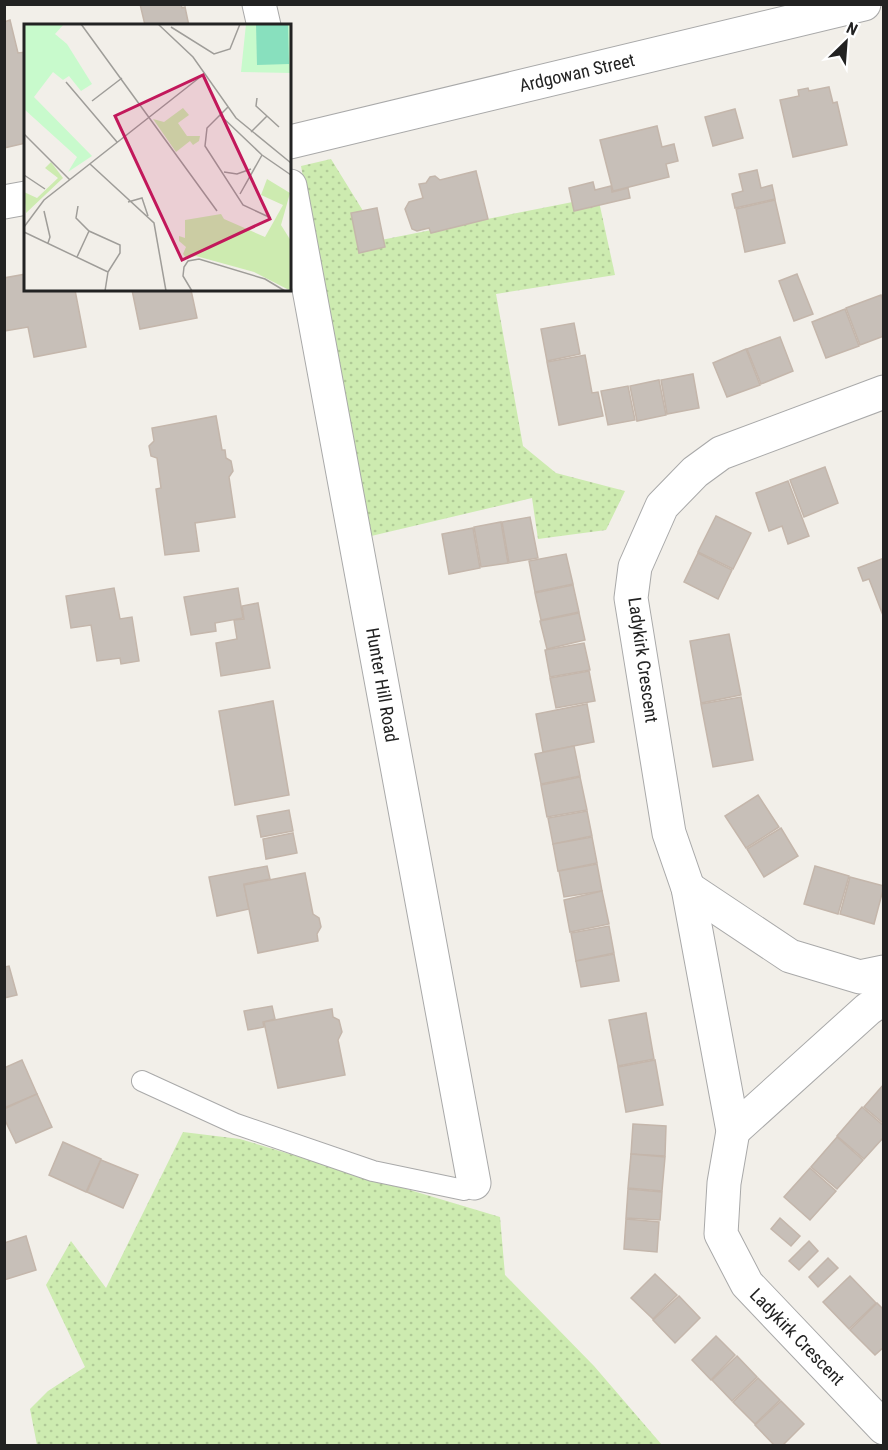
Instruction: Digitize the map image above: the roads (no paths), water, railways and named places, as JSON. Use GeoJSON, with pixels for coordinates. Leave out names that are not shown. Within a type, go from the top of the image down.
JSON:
{"type":"FeatureCollection","features":[{"type":"Feature","properties":{"kind":"street"},"geometry":{"type":"LineString","coordinates":[[259,4],[264,24]]}},
{"type":"Feature","properties":{"kind":"street","name":"Ardgowan Street"},"geometry":{"type":"LineString","coordinates":[[291,142],[864,4]]}},
{"type":"Feature","properties":{"kind":"street","name":"Hunter Hill Road"},"geometry":{"type":"LineString","coordinates":[[291,191],[474,1184]]}},
{"type":"Feature","properties":{"kind":"street"},"geometry":{"type":"LineString","coordinates":[[4,202],[24,198]]}},
{"type":"Feature","properties":{"kind":"street","name":"Ladykirk Crescent"},"geometry":{"type":"LineString","coordinates":[[881,401],[721,453],[695,472],[662,506],[635,567],[632,598],[669,833],[688,888],[733,1131],[724,1183],[721,1234],[747,1284],[884,1428]]}},
{"type":"Feature","properties":{"kind":"street"},"geometry":{"type":"LineString","coordinates":[[688,888],[789,956],[860,976],[884,972]]}},
{"type":"Feature","properties":{"kind":"street"},"geometry":{"type":"LineString","coordinates":[[733,1131],[868,1009],[884,998]]}},
{"type":"Feature","properties":{"kind":"lane"},"geometry":{"type":"LineString","coordinates":[[142,1081],[236,1124],[373,1171],[464,1190],[474,1184]]}}]}
